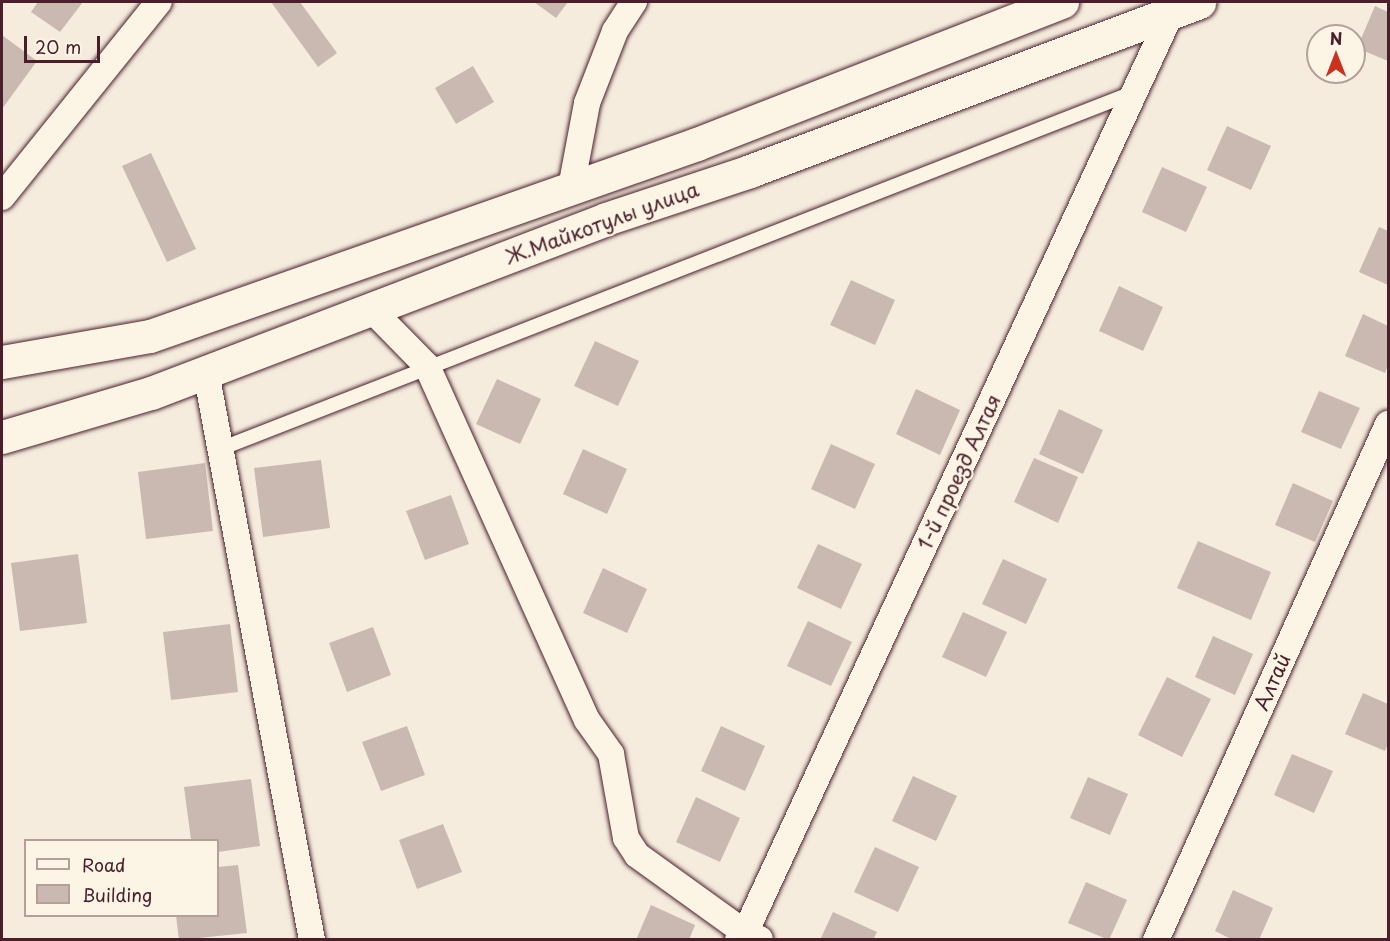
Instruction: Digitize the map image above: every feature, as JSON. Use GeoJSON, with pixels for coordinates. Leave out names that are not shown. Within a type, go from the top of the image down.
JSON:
{"type":"FeatureCollection","features":[{"type":"Feature","properties":{"kind":"street"},"geometry":{"type":"LineString","coordinates":[[2,197],[159,2]]}},
{"type":"Feature","properties":{"kind":"street"},"geometry":{"type":"LineString","coordinates":[[571,188],[587,103],[615,31],[634,2]]}},
{"type":"Feature","properties":{"kind":"street"},"geometry":{"type":"LineString","coordinates":[[2,362],[150,336],[697,144],[1062,2]]}},
{"type":"Feature","properties":{"kind":"street","name":"1-й проезд Алтая"},"geometry":{"type":"LineString","coordinates":[[748,937],[1135,92],[1186,6]]}},
{"type":"Feature","properties":{"kind":"street","name":"Ж.Майкотулы улица"},"geometry":{"type":"LineString","coordinates":[[2,437],[151,393],[606,219],[750,171],[1186,6]]}},
{"type":"Feature","properties":{"kind":"street"},"geometry":{"type":"LineString","coordinates":[[937,52],[954,94]]}},
{"type":"Feature","properties":{"kind":"street"},"geometry":{"type":"LineString","coordinates":[[371,309],[427,366],[587,720],[611,754],[626,838],[638,855],[748,937]]}},
{"type":"Feature","properties":{"kind":"street"},"geometry":{"type":"LineString","coordinates":[[206,372],[312,939]]}},
{"type":"Feature","properties":{"kind":"street","name":"Алтай"},"geometry":{"type":"LineString","coordinates":[[1156,939],[1389,423]]}},
{"type":"Feature","properties":{"kind":"lane"},"geometry":{"type":"LineString","coordinates":[[220,449],[427,366],[1135,92]]}},
{"type":"Feature","properties":{"kind":"building"},"geometry":{"type":"Polygon","coordinates":[[[38,2],[83,2],[60,32],[31,12],[38,2]]]}},
{"type":"Feature","properties":{"kind":"building"},"geometry":{"type":"Polygon","coordinates":[[[271,2],[300,2],[337,53],[318,67],[271,2]]]}},
{"type":"Feature","properties":{"kind":"building"},"geometry":{"type":"Polygon","coordinates":[[[534,2],[568,2],[556,18],[534,2]]]}},
{"type":"Feature","properties":{"kind":"building"},"geometry":{"type":"Polygon","coordinates":[[[1375,6],[1388,12],[1388,61],[1366,52],[1366,27],[1375,6]]]}},
{"type":"Feature","properties":{"kind":"building"},"geometry":{"type":"Polygon","coordinates":[[[2,35],[37,61],[2,109],[2,35]]]}},
{"type":"Feature","properties":{"kind":"building"},"geometry":{"type":"Polygon","coordinates":[[[473,66],[494,102],[456,124],[435,88],[473,66]]]}},
{"type":"Feature","properties":{"kind":"building"},"geometry":{"type":"Polygon","coordinates":[[[1227,126],[1271,146],[1251,190],[1207,170],[1227,126]]]}},
{"type":"Feature","properties":{"kind":"building"},"geometry":{"type":"Polygon","coordinates":[[[151,153],[196,249],[167,262],[122,166],[151,153]]]}},
{"type":"Feature","properties":{"kind":"building"},"geometry":{"type":"Polygon","coordinates":[[[1162,167],[1207,187],[1186,232],[1142,212],[1162,167]]]}},
{"type":"Feature","properties":{"kind":"building"},"geometry":{"type":"Polygon","coordinates":[[[1379,227],[1388,231],[1388,285],[1359,272],[1379,227]]]}},
{"type":"Feature","properties":{"kind":"building"},"geometry":{"type":"Polygon","coordinates":[[[851,280],[895,300],[875,345],[830,325],[851,280]]]}},
{"type":"Feature","properties":{"kind":"building"},"geometry":{"type":"Polygon","coordinates":[[[1119,286],[1163,307],[1143,351],[1099,331],[1119,286]]]}},
{"type":"Feature","properties":{"kind":"building"},"geometry":{"type":"Polygon","coordinates":[[[1363,314],[1388,326],[1388,365],[1385,373],[1345,356],[1363,314]]]}},
{"type":"Feature","properties":{"kind":"building"},"geometry":{"type":"Polygon","coordinates":[[[595,341],[639,361],[618,406],[574,386],[595,341]]]}},
{"type":"Feature","properties":{"kind":"building"},"geometry":{"type":"Polygon","coordinates":[[[497,379],[541,399],[520,444],[476,424],[497,379]]]}},
{"type":"Feature","properties":{"kind":"building"},"geometry":{"type":"Polygon","coordinates":[[[916,389],[960,410],[940,455],[896,434],[916,389]]]}},
{"type":"Feature","properties":{"kind":"building"},"geometry":{"type":"Polygon","coordinates":[[[1319,391],[1360,408],[1341,449],[1301,432],[1319,391]]]}},
{"type":"Feature","properties":{"kind":"building"},"geometry":{"type":"Polygon","coordinates":[[[1059,409],[1103,430],[1083,474],[1039,454],[1059,409]]]}},
{"type":"Feature","properties":{"kind":"building"},"geometry":{"type":"Polygon","coordinates":[[[831,444],[875,464],[855,509],[811,489],[831,444]]]}},
{"type":"Feature","properties":{"kind":"building"},"geometry":{"type":"Polygon","coordinates":[[[583,449],[627,469],[607,514],[563,494],[583,449]]]}},
{"type":"Feature","properties":{"kind":"building"},"geometry":{"type":"Polygon","coordinates":[[[1034,458],[1078,477],[1058,523],[1014,502],[1034,458]]]}},
{"type":"Feature","properties":{"kind":"building"},"geometry":{"type":"Polygon","coordinates":[[[321,460],[330,528],[263,537],[254,468],[321,460]]]}},
{"type":"Feature","properties":{"kind":"building"},"geometry":{"type":"Polygon","coordinates":[[[205,463],[213,531],[146,539],[138,472],[205,463]]]}},
{"type":"Feature","properties":{"kind":"building"},"geometry":{"type":"Polygon","coordinates":[[[1293,483],[1333,501],[1315,542],[1275,525],[1293,483]]]}},
{"type":"Feature","properties":{"kind":"building"},"geometry":{"type":"Polygon","coordinates":[[[451,495],[469,544],[425,560],[406,511],[451,495]]]}},
{"type":"Feature","properties":{"kind":"building"},"geometry":{"type":"Polygon","coordinates":[[[1198,541],[1271,572],[1251,620],[1177,588],[1198,541]]]}},
{"type":"Feature","properties":{"kind":"building"},"geometry":{"type":"Polygon","coordinates":[[[818,544],[862,564],[841,609],[797,588],[818,544]]]}},
{"type":"Feature","properties":{"kind":"building"},"geometry":{"type":"Polygon","coordinates":[[[78,554],[87,623],[20,631],[11,563],[78,554]]]}},
{"type":"Feature","properties":{"kind":"building"},"geometry":{"type":"Polygon","coordinates":[[[1003,559],[1047,579],[1026,624],[982,604],[1003,559]]]}},
{"type":"Feature","properties":{"kind":"building"},"geometry":{"type":"Polygon","coordinates":[[[603,568],[647,589],[627,633],[583,613],[603,568]]]}},
{"type":"Feature","properties":{"kind":"building"},"geometry":{"type":"Polygon","coordinates":[[[963,612],[1007,632],[986,677],[942,657],[963,612]]]}},
{"type":"Feature","properties":{"kind":"building"},"geometry":{"type":"Polygon","coordinates":[[[808,621],[852,642],[831,686],[787,666],[808,621]]]}},
{"type":"Feature","properties":{"kind":"building"},"geometry":{"type":"Polygon","coordinates":[[[230,624],[238,692],[171,700],[163,632],[230,624]]]}},
{"type":"Feature","properties":{"kind":"building"},"geometry":{"type":"Polygon","coordinates":[[[373,627],[391,675],[347,692],[329,643],[373,627]]]}},
{"type":"Feature","properties":{"kind":"building"},"geometry":{"type":"Polygon","coordinates":[[[1213,636],[1253,654],[1235,695],[1195,677],[1213,636]]]}},
{"type":"Feature","properties":{"kind":"building"},"geometry":{"type":"Polygon","coordinates":[[[1167,677],[1211,699],[1182,757],[1138,735],[1167,677]]]}},
{"type":"Feature","properties":{"kind":"building"},"geometry":{"type":"Polygon","coordinates":[[[1363,693],[1388,704],[1388,743],[1385,751],[1345,734],[1363,693]]]}},
{"type":"Feature","properties":{"kind":"building"},"geometry":{"type":"Polygon","coordinates":[[[407,726],[425,775],[381,791],[362,742],[407,726]]]}},
{"type":"Feature","properties":{"kind":"building"},"geometry":{"type":"Polygon","coordinates":[[[721,726],[765,746],[745,791],[701,771],[721,726]]]}},
{"type":"Feature","properties":{"kind":"building"},"geometry":{"type":"Polygon","coordinates":[[[1292,754],[1333,771],[1314,813],[1274,795],[1292,754]]]}},
{"type":"Feature","properties":{"kind":"building"},"geometry":{"type":"Polygon","coordinates":[[[913,776],[957,796],[936,841],[892,821],[913,776]]]}},
{"type":"Feature","properties":{"kind":"building"},"geometry":{"type":"Polygon","coordinates":[[[1088,777],[1128,794],[1110,835],[1070,818],[1088,777]]]}},
{"type":"Feature","properties":{"kind":"building"},"geometry":{"type":"Polygon","coordinates":[[[251,779],[260,846],[219,852],[219,839],[191,839],[184,787],[251,779]]]}},
{"type":"Feature","properties":{"kind":"building"},"geometry":{"type":"Polygon","coordinates":[[[696,797],[740,818],[720,862],[676,842],[696,797]]]}},
{"type":"Feature","properties":{"kind":"building"},"geometry":{"type":"Polygon","coordinates":[[[443,824],[462,872],[417,889],[399,840],[443,824]]]}},
{"type":"Feature","properties":{"kind":"building"},"geometry":{"type":"Polygon","coordinates":[[[875,847],[919,867],[898,912],[854,892],[875,847]]]}},
{"type":"Feature","properties":{"kind":"building"},"geometry":{"type":"Polygon","coordinates":[[[238,865],[247,933],[179,940],[176,917],[219,917],[219,867],[238,865]]]}},
{"type":"Feature","properties":{"kind":"building"},"geometry":{"type":"Polygon","coordinates":[[[1086,882],[1127,900],[1109,940],[1068,923],[1086,882]]]}},
{"type":"Feature","properties":{"kind":"building"},"geometry":{"type":"Polygon","coordinates":[[[1233,890],[1273,908],[1259,940],[1233,940],[1215,931],[1233,890]]]}},
{"type":"Feature","properties":{"kind":"building"},"geometry":{"type":"Polygon","coordinates":[[[651,905],[695,925],[689,940],[636,940],[651,905]]]}},
{"type":"Feature","properties":{"kind":"building"},"geometry":{"type":"Polygon","coordinates":[[[833,912],[877,932],[873,940],[820,940],[833,912]]]}}]}
